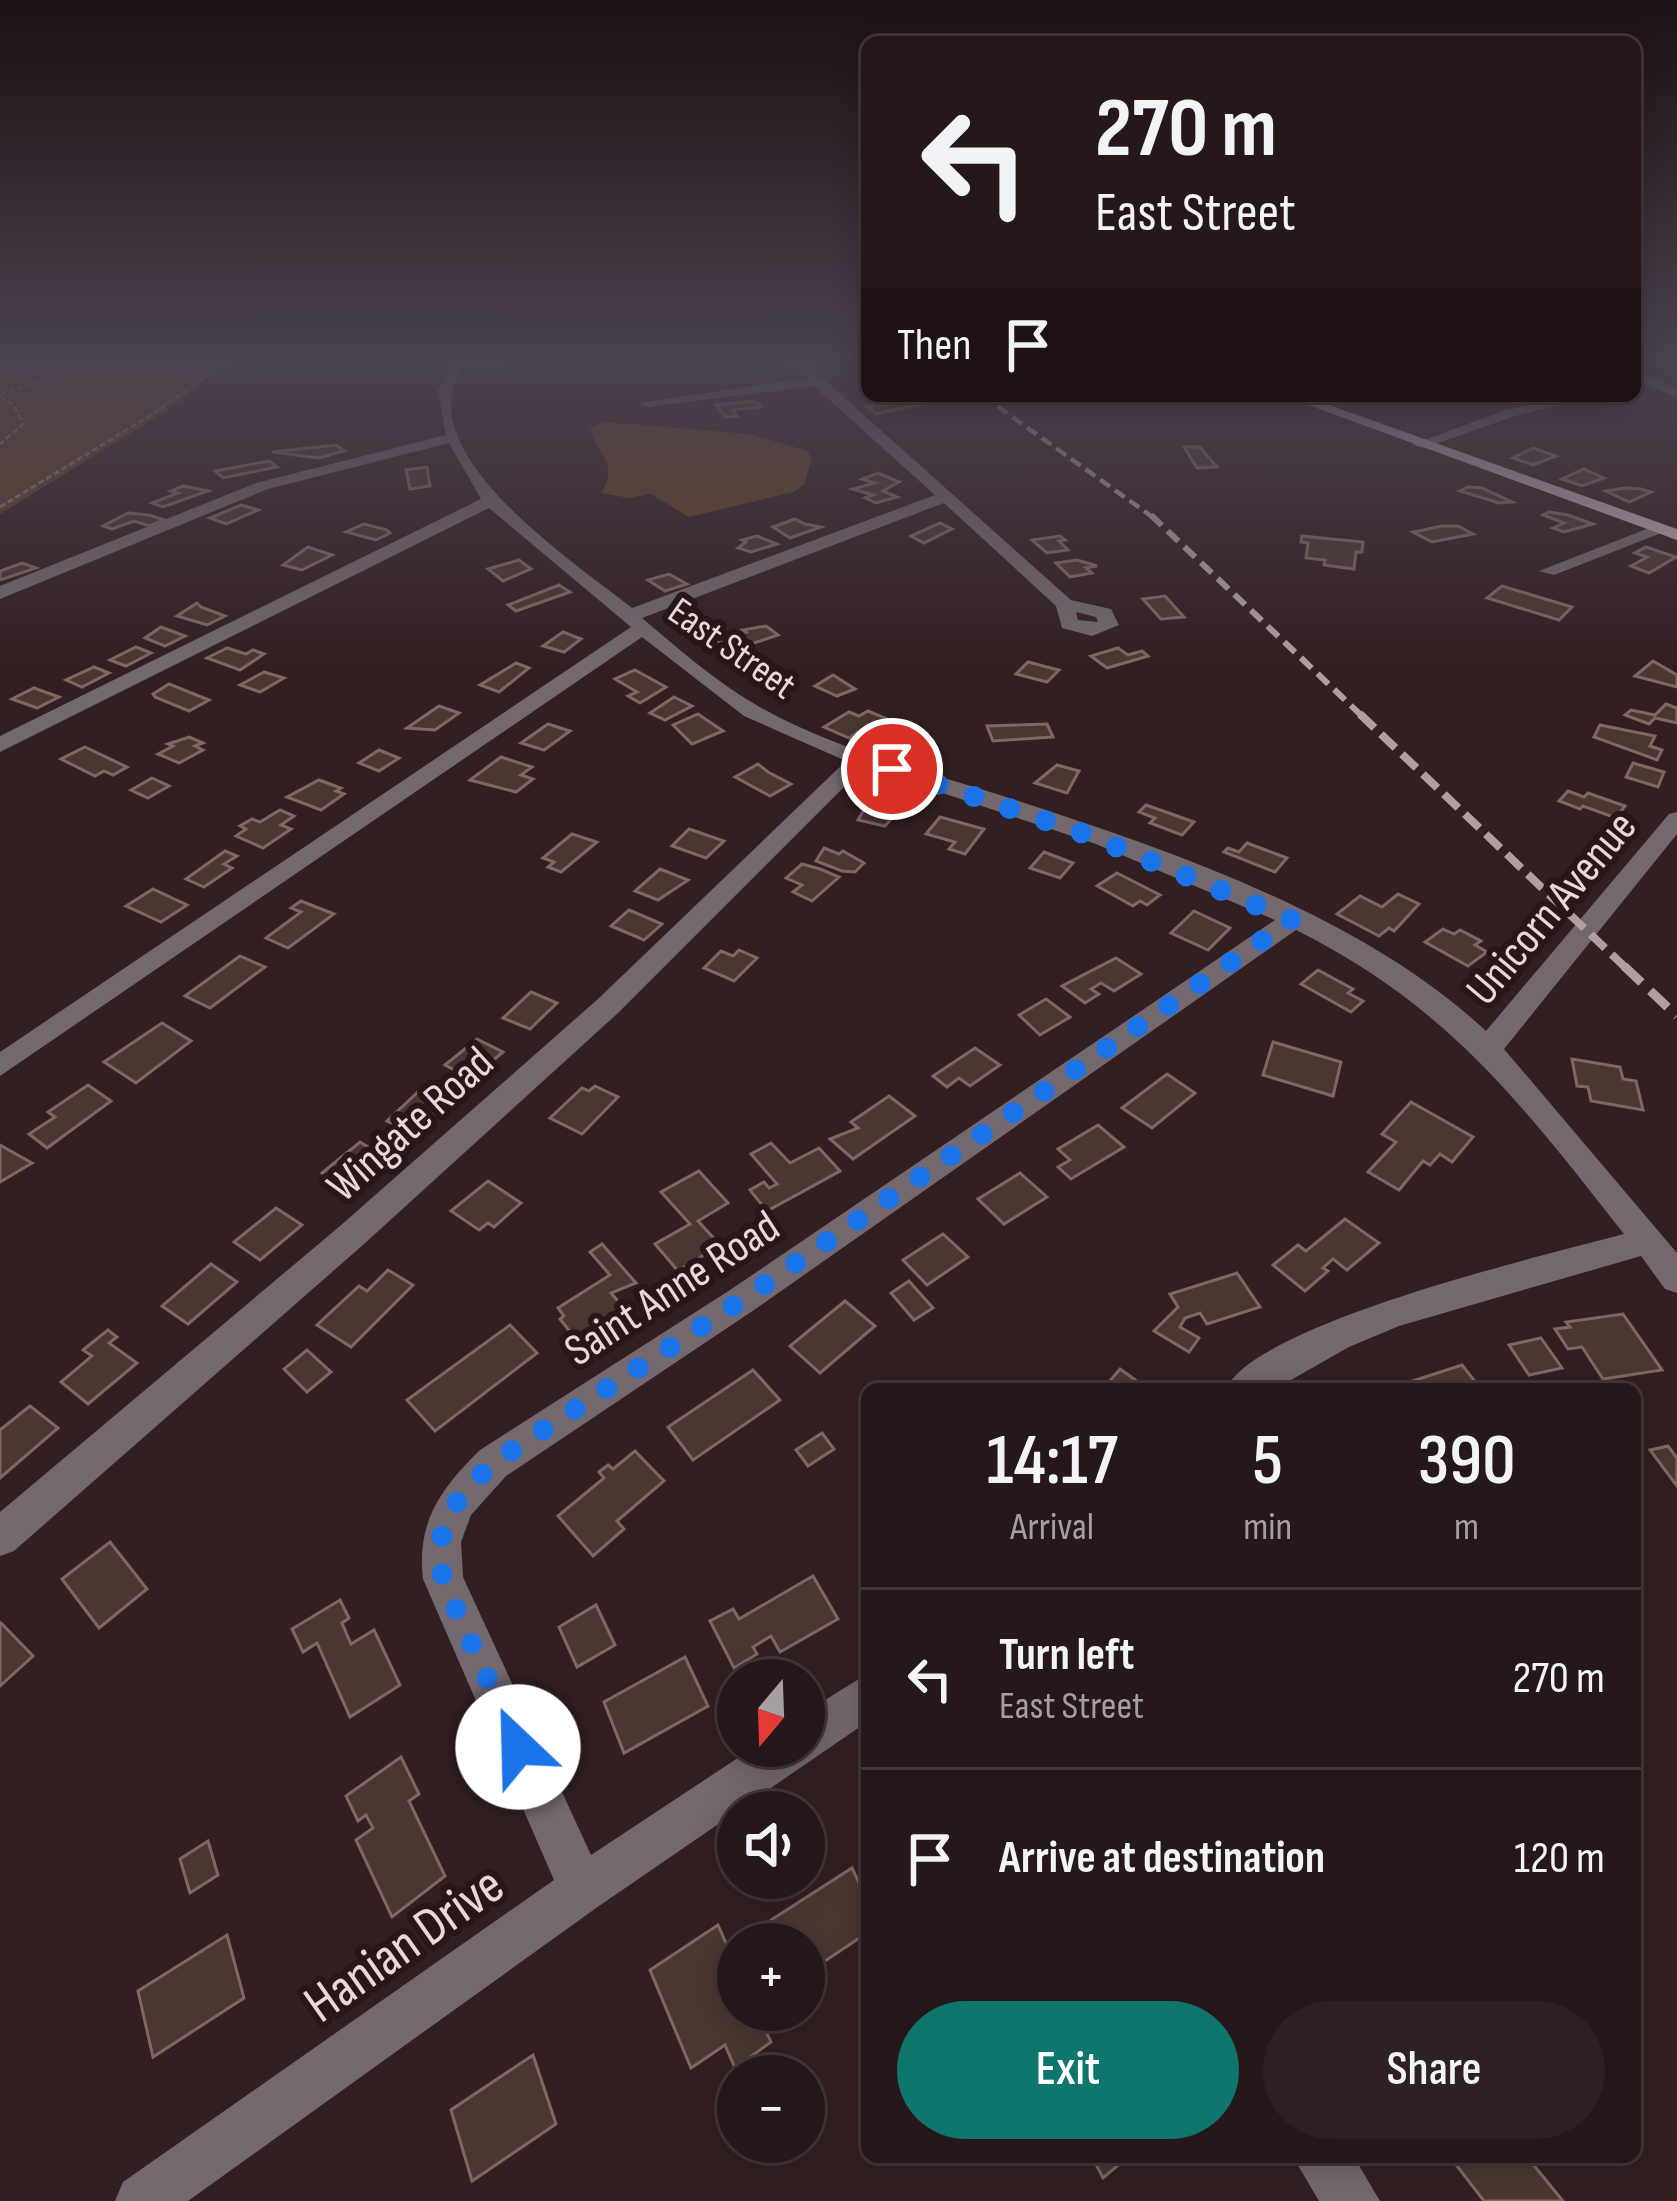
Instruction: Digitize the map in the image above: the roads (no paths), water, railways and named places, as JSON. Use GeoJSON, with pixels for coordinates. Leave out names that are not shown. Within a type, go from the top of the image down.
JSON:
{"type":"FeatureCollection","features":[{"type":"Feature","properties":{"kind":"main road"},"geometry":{"type":"LineString","coordinates":[[1465,462],[1669,532]]}},
{"type":"Feature","properties":{"kind":"street"},"geometry":{"type":"LineString","coordinates":[[0,592],[262,486],[359,462]]}},
{"type":"Feature","properties":{"kind":"street","name":"East Street"},"geometry":{"type":"LineString","coordinates":[[466,462],[488,502],[683,664],[752,711],[861,758],[1045,818],[1292,920],[1413,986],[1489,1047],[1677,1280]]}},
{"type":"Feature","properties":{"kind":"street"},"geometry":{"type":"LineString","coordinates":[[909,462],[1065,604]]}},
{"type":"Feature","properties":{"kind":"street"},"geometry":{"type":"LineString","coordinates":[[0,1066],[636,622],[948,496]]}},
{"type":"Feature","properties":{"kind":"street"},"geometry":{"type":"LineString","coordinates":[[0,745],[488,502]]}},
{"type":"Feature","properties":{"kind":"street"},"geometry":{"type":"LineString","coordinates":[[1548,571],[1669,532]]}},
{"type":"Feature","properties":{"kind":"street","name":"Wingate Road"},"geometry":{"type":"LineString","coordinates":[[0,1537],[352,1235],[608,1006],[861,758]]}},
{"type":"Feature","properties":{"kind":"street","name":"Unicorn Avenue"},"geometry":{"type":"LineString","coordinates":[[1489,1047],[1677,819]]}},
{"type":"Feature","properties":{"kind":"street","name":"Saint Anne Road"},"geometry":{"type":"LineString","coordinates":[[582,1889],[443,1580],[438,1552],[441,1527],[461,1495],[493,1463],[742,1300],[1292,920]]}},
{"type":"Feature","properties":{"kind":"street"},"geometry":{"type":"LineString","coordinates":[[1255,1383],[1349,1332],[1466,1292],[1649,1241]]}},
{"type":"Feature","properties":{"kind":"street"},"geometry":{"type":"LineString","coordinates":[[825,1725],[861,1700]]}},
{"type":"Feature","properties":{"kind":"street","name":"Hanian Drive"},"geometry":{"type":"LineString","coordinates":[[142,2201],[582,1889],[765,1767]]}},
{"type":"Feature","properties":{"kind":"street"},"geometry":{"type":"LineString","coordinates":[[1324,2163],[1352,2201]]}},
{"type":"Feature","properties":{"kind":"railway"},"geometry":{"type":"LineString","coordinates":[[1075,462],[1154,518]]}},
{"type":"Feature","properties":{"kind":"railway"},"geometry":{"type":"LineString","coordinates":[[1151,515],[1363,717]]}},
{"type":"Feature","properties":{"kind":"railway"},"geometry":{"type":"LineString","coordinates":[[1360,714],[1627,969]]}},
{"type":"Feature","properties":{"kind":"railway"},"geometry":{"type":"LineString","coordinates":[[1624,966],[1677,1016]]}}]}
